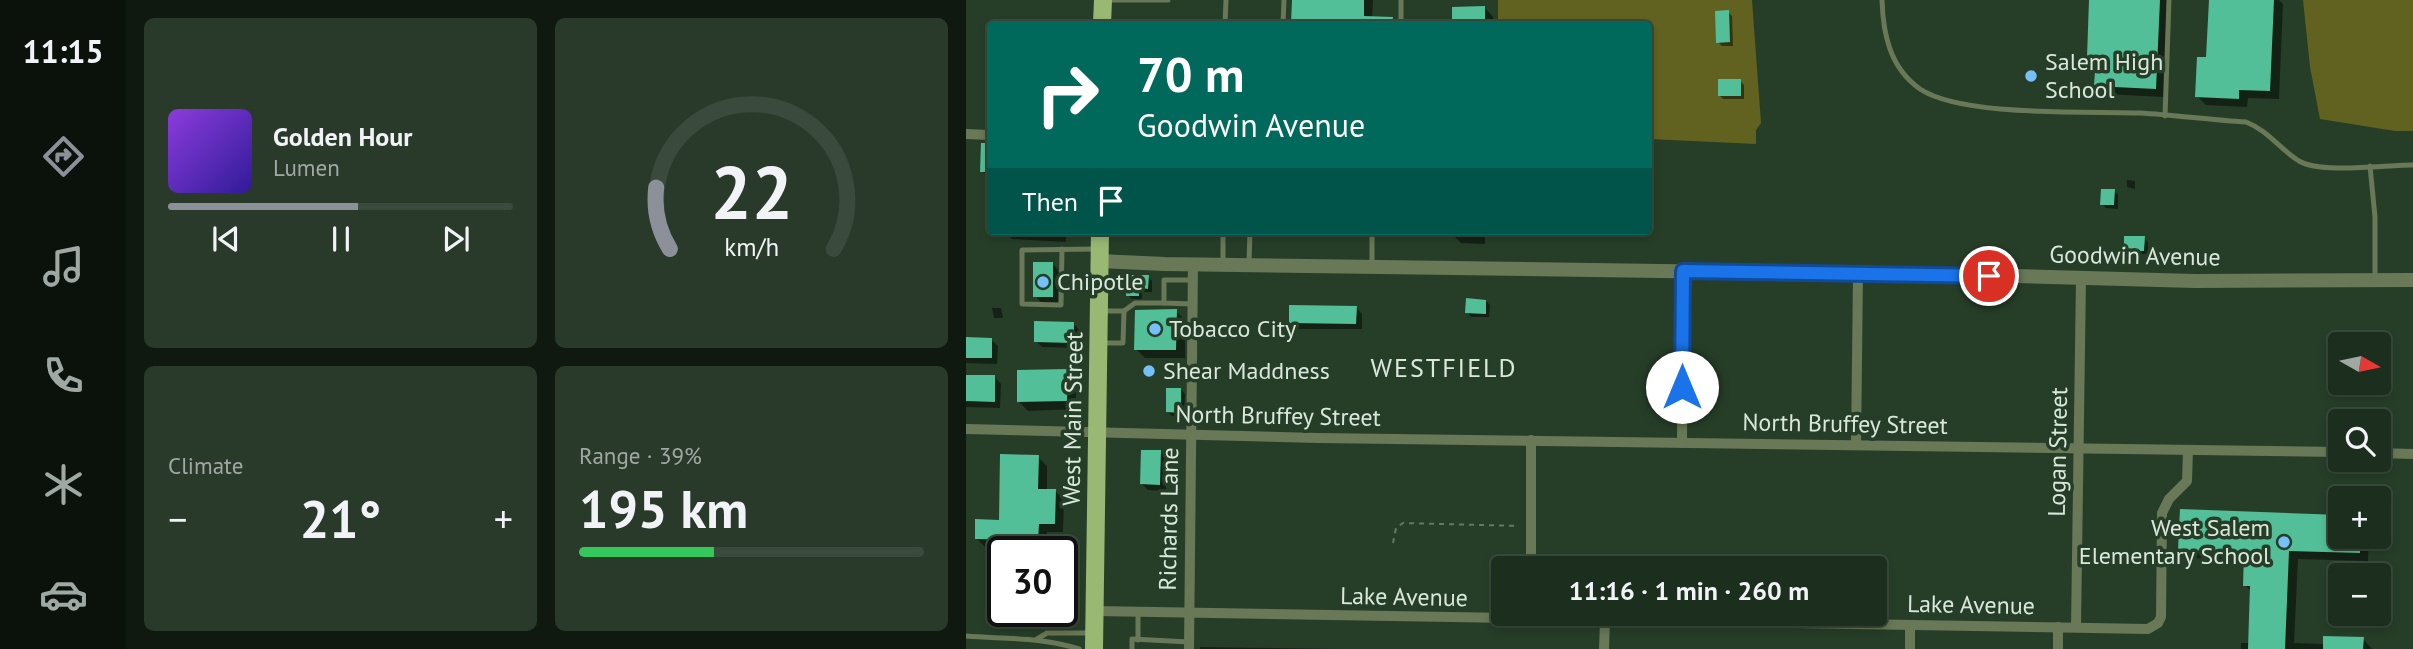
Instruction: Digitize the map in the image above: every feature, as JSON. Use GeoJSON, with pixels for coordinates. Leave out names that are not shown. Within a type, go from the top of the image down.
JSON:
{"type":"FeatureCollection","features":[{"type":"Feature","properties":{"kind":"main road"},"geometry":{"type":"LineString","coordinates":[[1102,21],[1103,0]]}},
{"type":"Feature","properties":{"kind":"main road","name":"West Main Street"},"geometry":{"type":"LineString","coordinates":[[1094,641],[1100,247]]}},
{"type":"Feature","properties":{"kind":"street"},"geometry":{"type":"LineString","coordinates":[[966,134],[987,135]]}},
{"type":"Feature","properties":{"kind":"street","name":"Goodwin Avenue"},"geometry":{"type":"LineString","coordinates":[[1100,247],[1165,264],[2195,281],[2413,280]]}},
{"type":"Feature","properties":{"kind":"street","name":"Richards Lane"},"geometry":{"type":"LineString","coordinates":[[1189,645],[1193,263]]}},
{"type":"Feature","properties":{"kind":"street"},"geometry":{"type":"LineString","coordinates":[[1682,443],[1683,271]]}},
{"type":"Feature","properties":{"kind":"street"},"geometry":{"type":"LineString","coordinates":[[1856,445],[1858,274]]}},
{"type":"Feature","properties":{"kind":"street","name":"Logan Street"},"geometry":{"type":"LineString","coordinates":[[2076,627],[2081,278]]}},
{"type":"Feature","properties":{"kind":"street","name":"North Bruffey Street"},"geometry":{"type":"LineString","coordinates":[[966,429],[2328,453]]}},
{"type":"Feature","properties":{"kind":"street"},"geometry":{"type":"LineString","coordinates":[[1531,440],[1531,556]]}},
{"type":"Feature","properties":{"kind":"street","name":"Lake Avenue"},"geometry":{"type":"LineString","coordinates":[[1887,625],[2148,629],[2158,623],[2161,617],[2162,513],[2169,499],[2187,481],[2188,450]]}},
{"type":"Feature","properties":{"kind":"street"},"geometry":{"type":"LineString","coordinates":[[2391,453],[2413,454]]}},
{"type":"Feature","properties":{"kind":"street","name":"Lake Avenue"},"geometry":{"type":"LineString","coordinates":[[1095,611],[1491,617]]}},
{"type":"Feature","properties":{"kind":"street"},"geometry":{"type":"LineString","coordinates":[[1910,625],[1910,649]]}},
{"type":"Feature","properties":{"kind":"street"},"geometry":{"type":"LineString","coordinates":[[1604,649],[1605,626]]}},
{"type":"Feature","properties":{"kind":"street"},"geometry":{"type":"LineString","coordinates":[[2058,627],[2058,649]]}},
{"type":"Feature","properties":{"kind":"lane"},"geometry":{"type":"LineString","coordinates":[[1103,0],[1168,0]]}},
{"type":"Feature","properties":{"kind":"lane"},"geometry":{"type":"LineString","coordinates":[[1225,21],[1226,0]]}},
{"type":"Feature","properties":{"kind":"lane"},"geometry":{"type":"LineString","coordinates":[[1283,21],[1284,0]]}},
{"type":"Feature","properties":{"kind":"lane"},"geometry":{"type":"LineString","coordinates":[[1401,0],[1401,21]]}},
{"type":"Feature","properties":{"kind":"lane"},"geometry":{"type":"LineString","coordinates":[[1882,0],[1883,24],[1892,57],[1909,79],[1931,96],[1961,104],[2246,122],[2261,129],[2296,159],[2319,168],[2413,165]]}},
{"type":"Feature","properties":{"kind":"lane"},"geometry":{"type":"LineString","coordinates":[[2165,116],[2169,0]]}},
{"type":"Feature","properties":{"kind":"lane"},"geometry":{"type":"LineString","coordinates":[[2370,166],[2375,217],[2375,279]]}},
{"type":"Feature","properties":{"kind":"lane"},"geometry":{"type":"LineString","coordinates":[[1223,235],[1223,264]]}},
{"type":"Feature","properties":{"kind":"lane"},"geometry":{"type":"LineString","coordinates":[[1249,264],[1250,235]]}},
{"type":"Feature","properties":{"kind":"lane"},"geometry":{"type":"LineString","coordinates":[[1372,235],[1372,266]]}},
{"type":"Feature","properties":{"kind":"lane"},"geometry":{"type":"LineString","coordinates":[[1062,249],[1061,305],[1022,304],[1022,250],[1100,247]]}},
{"type":"Feature","properties":{"kind":"lane"},"geometry":{"type":"LineString","coordinates":[[1164,303],[1165,264]]}},
{"type":"Feature","properties":{"kind":"lane"},"geometry":{"type":"LineString","coordinates":[[1164,279],[1192,281]]}},
{"type":"Feature","properties":{"kind":"lane"},"geometry":{"type":"LineString","coordinates":[[1098,311],[1124,311],[1135,303],[1192,304]]}},
{"type":"Feature","properties":{"kind":"lane"},"geometry":{"type":"LineString","coordinates":[[1098,342],[1123,343],[1124,311]]}},
{"type":"Feature","properties":{"kind":"lane"},"geometry":{"type":"LineString","coordinates":[[1138,612],[1138,639]]}},
{"type":"Feature","properties":{"kind":"lane"},"geometry":{"type":"LineString","coordinates":[[1037,639],[1047,633],[1094,641]]}},
{"type":"Feature","properties":{"kind":"lane"},"geometry":{"type":"LineString","coordinates":[[966,636],[1037,639],[1052,645],[1079,649]]}},
{"type":"Feature","properties":{"kind":"lane"},"geometry":{"type":"LineString","coordinates":[[1132,649],[1132,639],[1189,645]]}},
{"type":"Feature","properties":{"kind":"path"},"geometry":{"type":"LineString","coordinates":[[1394,543],[1396,528],[1403,523],[1531,526]]}},
{"type":"Feature","properties":{"kind":"shaded area"},"geometry":{"type":"Polygon","coordinates":[[[1498,0],[1752,0],[1761,123],[1756,130],[1756,144],[1652,139],[1652,21],[1498,21],[1498,0]]]}},
{"type":"Feature","properties":{"kind":"shaded area"},"geometry":{"type":"Polygon","coordinates":[[[2303,0],[2413,0],[2413,131],[2395,131],[2320,119],[2310,67],[2303,0]]]}},
{"type":"Feature","properties":{"kind":"building"},"geometry":{"type":"Polygon","coordinates":[[[1292,0],[1364,0],[1364,16],[1393,17],[1392,21],[1291,21],[1292,0]]]}},
{"type":"Feature","properties":{"kind":"building"},"geometry":{"type":"Polygon","coordinates":[[[2089,0],[2160,0],[2156,89],[2094,86],[2096,57],[2087,57],[2089,0]]]}},
{"type":"Feature","properties":{"kind":"building"},"geometry":{"type":"Polygon","coordinates":[[[2209,0],[2274,0],[2270,91],[2239,90],[2239,99],[2195,97],[2197,57],[2206,57],[2209,0]]]}},
{"type":"Feature","properties":{"kind":"building"},"geometry":{"type":"Polygon","coordinates":[[[1485,6],[1485,21],[1452,21],[1452,7],[1485,6]]]}},
{"type":"Feature","properties":{"kind":"building"},"geometry":{"type":"Polygon","coordinates":[[[1729,10],[1730,42],[1716,43],[1715,11],[1729,10]]]}},
{"type":"Feature","properties":{"kind":"building"},"geometry":{"type":"Polygon","coordinates":[[[1718,79],[1741,79],[1741,96],[1718,96],[1718,79]]]}},
{"type":"Feature","properties":{"kind":"building"},"geometry":{"type":"Polygon","coordinates":[[[981,143],[987,143],[987,172],[980,172],[981,143]]]}},
{"type":"Feature","properties":{"kind":"building"},"geometry":{"type":"Polygon","coordinates":[[[2101,189],[2115,189],[2114,205],[2100,205],[2101,189]]]}},
{"type":"Feature","properties":{"kind":"building"},"geometry":{"type":"Polygon","coordinates":[[[2124,236],[2145,236],[2144,251],[2124,251],[2124,236]]]}},
{"type":"Feature","properties":{"kind":"building"},"geometry":{"type":"Polygon","coordinates":[[[1033,262],[1053,262],[1053,297],[1033,297],[1033,262]]]}},
{"type":"Feature","properties":{"kind":"building"},"geometry":{"type":"Polygon","coordinates":[[[1127,275],[1149,275],[1148,289],[1139,288],[1139,296],[1126,296],[1127,275]]]}},
{"type":"Feature","properties":{"kind":"building"},"geometry":{"type":"Polygon","coordinates":[[[1466,298],[1486,300],[1486,314],[1465,313],[1466,298]]]}},
{"type":"Feature","properties":{"kind":"building"},"geometry":{"type":"Polygon","coordinates":[[[1289,305],[1357,306],[1356,324],[1289,323],[1289,305]]]}},
{"type":"Feature","properties":{"kind":"building","name":"Tobacco City"},"geometry":{"type":"Polygon","coordinates":[[[1177,309],[1176,350],[1134,350],[1135,310],[1177,309]]]}},
{"type":"Feature","properties":{"kind":"building"},"geometry":{"type":"Polygon","coordinates":[[[1034,321],[1074,322],[1074,343],[1034,342],[1034,321]]]}},
{"type":"Feature","properties":{"kind":"building"},"geometry":{"type":"Polygon","coordinates":[[[966,337],[992,338],[992,358],[966,358],[966,337]]]}},
{"type":"Feature","properties":{"kind":"building"},"geometry":{"type":"Polygon","coordinates":[[[1068,369],[1067,401],[1017,402],[1017,370],[1068,369]]]}},
{"type":"Feature","properties":{"kind":"building"},"geometry":{"type":"Polygon","coordinates":[[[966,375],[995,375],[995,402],[966,401],[966,375]]]}},
{"type":"Feature","properties":{"kind":"building"},"geometry":{"type":"Polygon","coordinates":[[[1166,388],[1181,388],[1181,413],[1166,412],[1166,388]]]}},
{"type":"Feature","properties":{"kind":"building"},"geometry":{"type":"Polygon","coordinates":[[[1141,450],[1161,450],[1160,485],[1140,484],[1141,450]]]}},
{"type":"Feature","properties":{"kind":"building"},"geometry":{"type":"Polygon","coordinates":[[[1000,454],[1039,455],[1038,489],[1056,489],[1055,524],[1039,524],[1038,536],[987,536],[987,539],[975,539],[975,519],[999,520],[1000,454]]]}},
{"type":"Feature","properties":{"kind":"building"},"geometry":{"type":"Polygon","coordinates":[[[2180,509],[2328,515],[2328,549],[2360,549],[2360,553],[2289,551],[2285,649],[2248,649],[2250,586],[2243,586],[2244,552],[2178,550],[2180,509]]]}},
{"type":"Feature","properties":{"kind":"building"},"geometry":{"type":"Polygon","coordinates":[[[2323,636],[2364,637],[2363,649],[2323,649],[2323,636]]]}},
{"type":"Feature","properties":{"kind":"place","name":"Salem High School"},"geometry":{"type":"Point","coordinates":[2031,76]}},
{"type":"Feature","properties":{"kind":"place","name":"Chipotle"},"geometry":{"type":"Point","coordinates":[1043,282]}},
{"type":"Feature","properties":{"kind":"place","name":"Tobacco City"},"geometry":{"type":"Point","coordinates":[1155,329]}},
{"type":"Feature","properties":{"kind":"place","name":"Shear Maddness"},"geometry":{"type":"Point","coordinates":[1149,371]}},
{"type":"Feature","properties":{"kind":"place","name":"West Salem Elementary School"},"geometry":{"type":"Point","coordinates":[2284,542]}},
{"type":"Feature","properties":{"kind":"district","name":"WESTFIELD"},"geometry":{"type":"Point","coordinates":[1444,368]}},
{"type":"Feature","properties":{"kind":"route"},"geometry":{"type":"LineString","coordinates":[[1682,387],[1683,271],[1989,276]]}}]}
